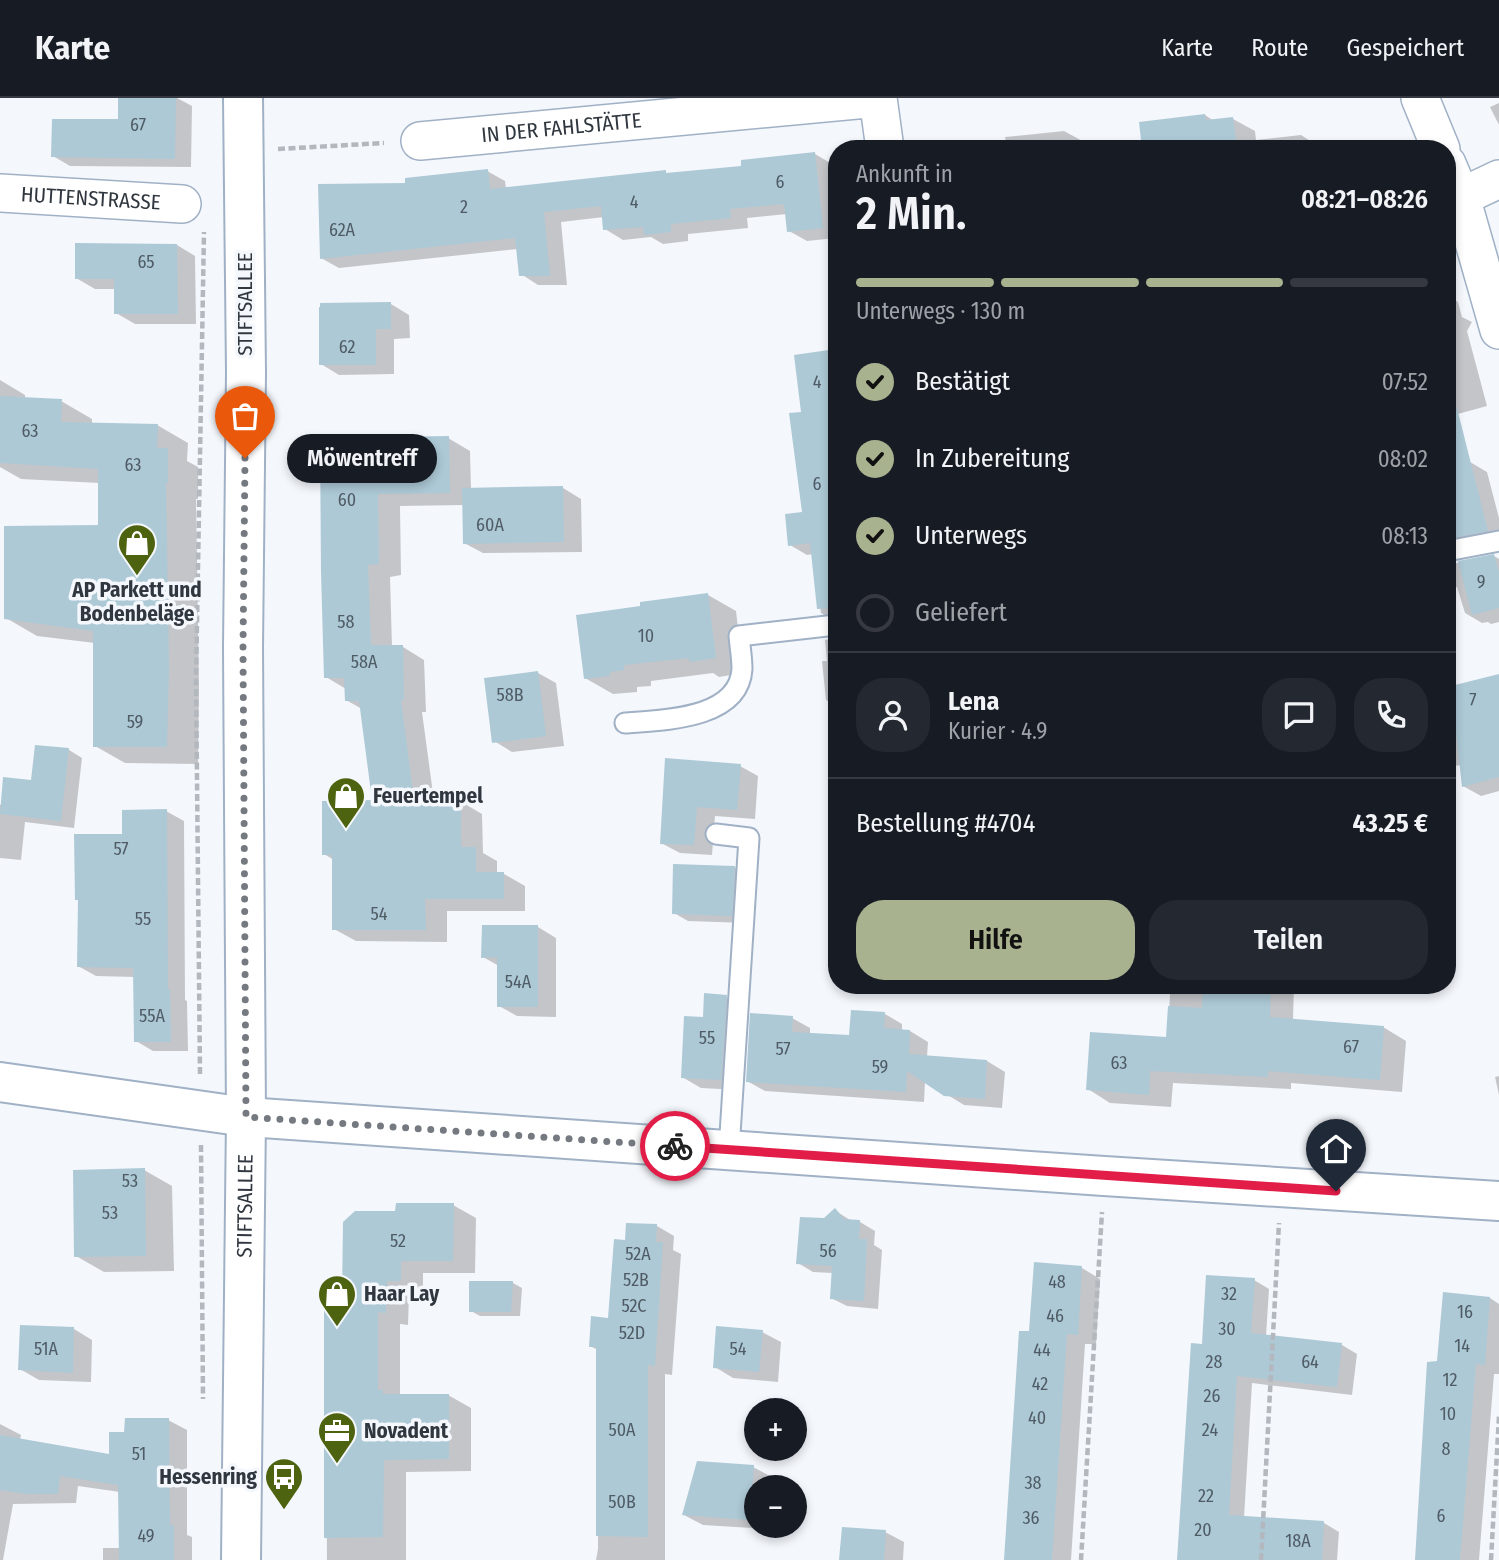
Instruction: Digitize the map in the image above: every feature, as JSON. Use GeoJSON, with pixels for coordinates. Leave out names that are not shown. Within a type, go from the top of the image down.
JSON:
{"type":"FeatureCollection","features":[{"type":"Feature","properties":{"kind":"street","name":"STIFTSALLEE"},"geometry":{"type":"LineString","coordinates":[[241,1560],[246,1117],[243,648],[246,372],[243,98]]}},
{"type":"Feature","properties":{"kind":"street","name":"IN DER FAHLSTÄTTE"},"geometry":{"type":"LineString","coordinates":[[420,141],[878,98]]}},
{"type":"Feature","properties":{"kind":"street"},"geometry":{"type":"LineString","coordinates":[[878,98],[884,140]]}},
{"type":"Feature","properties":{"kind":"street"},"geometry":{"type":"LineString","coordinates":[[1420,98],[1437,140]]}},
{"type":"Feature","properties":{"kind":"street"},"geometry":{"type":"LineString","coordinates":[[1456,181],[1499,179]]}},
{"type":"Feature","properties":{"kind":"street"},"geometry":{"type":"LineString","coordinates":[[1456,188],[1499,330]]}},
{"type":"Feature","properties":{"kind":"street","name":"HUTTENSTRASSE"},"geometry":{"type":"LineString","coordinates":[[0,193],[193,212]]}},
{"type":"Feature","properties":{"kind":"street"},"geometry":{"type":"LineString","coordinates":[[0,1082],[246,1117],[1281,1188],[1499,1200]]}},
{"type":"Feature","properties":{"kind":"lane"},"geometry":{"type":"LineString","coordinates":[[1456,549],[1499,541]]}},
{"type":"Feature","properties":{"kind":"lane"},"geometry":{"type":"LineString","coordinates":[[625,723],[683,719],[715,707],[735,692],[742,670],[738,636],[828,626]]}},
{"type":"Feature","properties":{"kind":"lane"},"geometry":{"type":"LineString","coordinates":[[716,834],[748,838],[729,1150]]}},
{"type":"Feature","properties":{"kind":"path"},"geometry":{"type":"LineString","coordinates":[[244,150],[420,141]]}},
{"type":"Feature","properties":{"kind":"path"},"geometry":{"type":"LineString","coordinates":[[193,212],[203,1401]]}},
{"type":"Feature","properties":{"kind":"path"},"geometry":{"type":"LineString","coordinates":[[1081,1560],[1104,1176]]}},
{"type":"Feature","properties":{"kind":"path"},"geometry":{"type":"LineString","coordinates":[[1261,1560],[1281,1188]]}},
{"type":"Feature","properties":{"kind":"path"},"geometry":{"type":"LineString","coordinates":[[1491,1560],[1499,1416]]}},
{"type":"Feature","properties":{"kind":"building"},"geometry":{"type":"Polygon","coordinates":[[[118,98],[176,98],[175,159],[51,157],[52,119],[118,119],[118,98]]]}},
{"type":"Feature","properties":{"kind":"building"},"geometry":{"type":"Polygon","coordinates":[[[1205,114],[1206,120],[1233,117],[1236,140],[1141,140],[1139,122],[1205,114]]]}},
{"type":"Feature","properties":{"kind":"building"},"geometry":{"type":"Polygon","coordinates":[[[815,152],[823,228],[787,232],[784,204],[730,209],[731,218],[671,224],[671,232],[644,235],[643,227],[603,230],[601,206],[544,212],[550,276],[519,276],[515,238],[320,259],[318,184],[405,183],[405,178],[488,169],[490,189],[666,170],[666,173],[741,166],[741,160],[815,152]]]}},
{"type":"Feature","properties":{"kind":"building"},"geometry":{"type":"Polygon","coordinates":[[[75,243],[177,244],[178,314],[114,314],[114,279],[75,279],[75,243]]]}},
{"type":"Feature","properties":{"kind":"building"},"geometry":{"type":"Polygon","coordinates":[[[391,302],[391,329],[376,329],[376,365],[319,365],[320,303],[391,302]]]}},
{"type":"Feature","properties":{"kind":"building"},"geometry":{"type":"Polygon","coordinates":[[[828,350],[828,608],[817,609],[810,543],[788,546],[785,514],[802,512],[789,413],[801,412],[794,355],[828,350]]]}},
{"type":"Feature","properties":{"kind":"building"},"geometry":{"type":"Polygon","coordinates":[[[0,396],[62,399],[61,422],[158,424],[157,448],[168,448],[167,747],[93,747],[93,631],[4,619],[4,526],[98,525],[98,469],[0,463],[0,396]]]}},
{"type":"Feature","properties":{"kind":"building"},"geometry":{"type":"Polygon","coordinates":[[[1456,408],[1488,531],[1456,537],[1456,408]]]}},
{"type":"Feature","properties":{"kind":"building"},"geometry":{"type":"Polygon","coordinates":[[[449,436],[450,493],[378,494],[379,564],[368,565],[371,645],[403,645],[404,700],[401,700],[414,800],[461,799],[461,847],[476,847],[476,872],[504,872],[504,899],[425,899],[426,930],[332,930],[332,855],[322,855],[322,801],[372,800],[359,701],[345,701],[344,678],[324,678],[320,438],[449,436]]]}},
{"type":"Feature","properties":{"kind":"building"},"geometry":{"type":"Polygon","coordinates":[[[563,486],[564,542],[463,544],[462,488],[563,486]]]}},
{"type":"Feature","properties":{"kind":"building"},"geometry":{"type":"Polygon","coordinates":[[[1494,554],[1499,573],[1499,608],[1472,615],[1458,561],[1494,554]]]}},
{"type":"Feature","properties":{"kind":"building"},"geometry":{"type":"Polygon","coordinates":[[[708,593],[716,658],[624,665],[624,670],[610,672],[610,676],[584,679],[576,615],[640,606],[640,602],[708,593]]]}},
{"type":"Feature","properties":{"kind":"building"},"geometry":{"type":"Polygon","coordinates":[[[538,671],[546,736],[492,743],[484,678],[538,671]]]}},
{"type":"Feature","properties":{"kind":"building"},"geometry":{"type":"Polygon","coordinates":[[[1499,674],[1499,777],[1462,787],[1456,732],[1456,685],[1499,674]]]}},
{"type":"Feature","properties":{"kind":"building"},"geometry":{"type":"Polygon","coordinates":[[[35,745],[69,748],[61,821],[0,814],[3,777],[31,780],[35,745]]]}},
{"type":"Feature","properties":{"kind":"building"},"geometry":{"type":"Polygon","coordinates":[[[665,758],[741,764],[737,810],[697,807],[694,845],[660,844],[665,758]]]}},
{"type":"Feature","properties":{"kind":"building"},"geometry":{"type":"Polygon","coordinates":[[[167,809],[171,1042],[134,1042],[133,968],[77,967],[78,900],[75,900],[74,834],[122,834],[122,810],[167,809]]]}},
{"type":"Feature","properties":{"kind":"building"},"geometry":{"type":"Polygon","coordinates":[[[673,864],[735,866],[732,916],[672,914],[673,864]]]}},
{"type":"Feature","properties":{"kind":"building"},"geometry":{"type":"Polygon","coordinates":[[[482,925],[538,925],[538,1007],[497,1007],[497,957],[481,958],[482,925]]]}},
{"type":"Feature","properties":{"kind":"building"},"geometry":{"type":"Polygon","coordinates":[[[704,993],[727,995],[721,1080],[681,1078],[684,1016],[703,1017],[704,993]]]}},
{"type":"Feature","properties":{"kind":"building"},"geometry":{"type":"Polygon","coordinates":[[[1203,994],[1271,994],[1270,1017],[1384,1026],[1380,1080],[1268,1071],[1268,1077],[1150,1071],[1149,1095],[1086,1090],[1090,1032],[1166,1037],[1168,1006],[1202,1008],[1203,994]]]}},
{"type":"Feature","properties":{"kind":"building"},"geometry":{"type":"Polygon","coordinates":[[[851,1010],[885,1012],[884,1028],[910,1030],[909,1054],[987,1060],[985,1099],[944,1096],[907,1071],[906,1092],[746,1082],[750,1013],[793,1016],[792,1032],[849,1035],[851,1010]]]}},
{"type":"Feature","properties":{"kind":"building"},"geometry":{"type":"Polygon","coordinates":[[[145,1168],[146,1256],[74,1257],[73,1170],[145,1168]]]}},
{"type":"Feature","properties":{"kind":"building"},"geometry":{"type":"Polygon","coordinates":[[[396,1203],[454,1203],[453,1261],[401,1261],[401,1281],[387,1281],[386,1313],[378,1312],[378,1390],[383,1390],[383,1394],[449,1394],[449,1459],[384,1460],[383,1537],[324,1538],[324,1297],[342,1297],[343,1222],[355,1211],[395,1211],[396,1203]]]}},
{"type":"Feature","properties":{"kind":"building"},"geometry":{"type":"Polygon","coordinates":[[[835,1208],[844,1219],[860,1220],[859,1239],[867,1239],[864,1301],[830,1299],[832,1266],[796,1264],[800,1217],[824,1218],[835,1208]]]}},
{"type":"Feature","properties":{"kind":"building"},"geometry":{"type":"Polygon","coordinates":[[[626,1223],[657,1224],[656,1242],[663,1242],[655,1366],[648,1365],[648,1537],[596,1536],[596,1347],[589,1347],[591,1316],[608,1318],[614,1239],[625,1240],[626,1223]]]}},
{"type":"Feature","properties":{"kind":"building"},"geometry":{"type":"Polygon","coordinates":[[[1034,1262],[1082,1266],[1078,1335],[1067,1334],[1052,1560],[1004,1560],[1019,1331],[1029,1331],[1034,1262]]]}},
{"type":"Feature","properties":{"kind":"building"},"geometry":{"type":"Polygon","coordinates":[[[1206,1275],[1255,1278],[1251,1333],[1342,1343],[1337,1387],[1237,1376],[1229,1515],[1324,1521],[1322,1560],[1177,1560],[1191,1343],[1202,1344],[1206,1275]]]}},
{"type":"Feature","properties":{"kind":"building"},"geometry":{"type":"Polygon","coordinates":[[[469,1281],[513,1281],[511,1312],[469,1312],[469,1281]]]}},
{"type":"Feature","properties":{"kind":"building"},"geometry":{"type":"Polygon","coordinates":[[[1443,1292],[1490,1297],[1485,1365],[1476,1364],[1460,1560],[1415,1560],[1427,1362],[1437,1361],[1443,1292]]]}},
{"type":"Feature","properties":{"kind":"building"},"geometry":{"type":"Polygon","coordinates":[[[20,1325],[74,1327],[73,1373],[18,1370],[20,1325]]]}},
{"type":"Feature","properties":{"kind":"building"},"geometry":{"type":"Polygon","coordinates":[[[716,1326],[763,1330],[759,1372],[713,1368],[716,1326]]]}},
{"type":"Feature","properties":{"kind":"building"},"geometry":{"type":"Polygon","coordinates":[[[125,1418],[169,1418],[170,1525],[174,1525],[174,1560],[119,1560],[118,1485],[60,1476],[58,1494],[27,1494],[0,1490],[0,1435],[109,1454],[109,1432],[124,1432],[125,1418]]]}},
{"type":"Feature","properties":{"kind":"building"},"geometry":{"type":"Polygon","coordinates":[[[697,1461],[754,1465],[753,1475],[744,1475],[744,1520],[682,1515],[697,1461]]]}},
{"type":"Feature","properties":{"kind":"building"},"geometry":{"type":"Polygon","coordinates":[[[842,1527],[886,1530],[884,1560],[839,1560],[842,1527]]]}},
{"type":"Feature","properties":{"kind":"way so far"},"geometry":{"type":"LineString","coordinates":[[245,458],[243,648],[246,1117],[675,1146]]}},
{"type":"Feature","properties":{"kind":"place","name":"Möwentreff"},"geometry":{"type":"Point","coordinates":[245,458]}},
{"type":"Feature","properties":{"kind":"place","name":"AP Parkett und Bodenbeläge"},"geometry":{"type":"Point","coordinates":[137,577]}},
{"type":"Feature","properties":{"kind":"place","name":"Feuertempel"},"geometry":{"type":"Point","coordinates":[346,830]}},
{"type":"Feature","properties":{"kind":"place","name":"Haar Lay"},"geometry":{"type":"Point","coordinates":[337,1328]}},
{"type":"Feature","properties":{"kind":"place","name":"Novadent"},"geometry":{"type":"Point","coordinates":[337,1465]}},
{"type":"Feature","properties":{"kind":"place","name":"Hessenring"},"geometry":{"type":"Point","coordinates":[284,1511]}},
{"type":"Feature","properties":{"kind":"route"},"geometry":{"type":"LineString","coordinates":[[675,1146],[1336,1191]]}}]}
